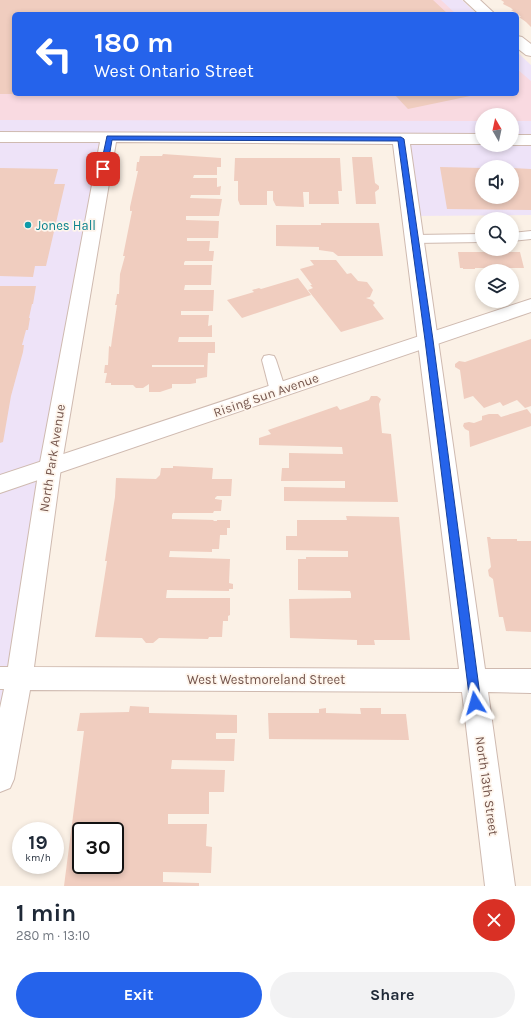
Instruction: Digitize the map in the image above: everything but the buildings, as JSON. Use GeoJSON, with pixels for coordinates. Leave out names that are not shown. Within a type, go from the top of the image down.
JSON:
{"type":"FeatureCollection","features":[{"type":"Feature","properties":{"kind":"street"},"geometry":{"type":"LineString","coordinates":[[471,0],[486,12]]}},
{"type":"Feature","properties":{"kind":"street"},"geometry":{"type":"LineString","coordinates":[[519,42],[531,52]]}},
{"type":"Feature","properties":{"kind":"street"},"geometry":{"type":"LineString","coordinates":[[0,137],[475,139]]}},
{"type":"Feature","properties":{"kind":"street","name":"North Park Avenue"},"geometry":{"type":"LineString","coordinates":[[0,779],[9,678],[50,468],[109,138]]}},
{"type":"Feature","properties":{"kind":"street","name":"North 13th Street"},"geometry":{"type":"LineString","coordinates":[[401,139],[429,340],[472,680],[500,886]]}},
{"type":"Feature","properties":{"kind":"street"},"geometry":{"type":"LineString","coordinates":[[519,140],[531,140]]}},
{"type":"Feature","properties":{"kind":"street","name":"Rising Sun Avenue"},"geometry":{"type":"LineString","coordinates":[[0,484],[531,305]]}},
{"type":"Feature","properties":{"kind":"street","name":"West Westmoreland Street"},"geometry":{"type":"LineString","coordinates":[[9,678],[531,681]]}},
{"type":"Feature","properties":{"kind":"lane"},"geometry":{"type":"LineString","coordinates":[[519,236],[531,235]]}},
{"type":"Feature","properties":{"kind":"lane"},"geometry":{"type":"LineString","coordinates":[[415,239],[475,238]]}},
{"type":"Feature","properties":{"kind":"lane"},"geometry":{"type":"LineString","coordinates":[[269,360],[278,390]]}},
{"type":"Feature","properties":{"kind":"shaded area"},"geometry":{"type":"Polygon","coordinates":[[[0,0],[462,0],[475,12],[12,12],[12,96],[519,96],[519,54],[531,65],[531,215],[519,215],[519,212],[475,212],[475,215],[412,216],[401,139],[109,138],[0,742],[0,0]]]}},
{"type":"Feature","properties":{"kind":"shaded area"},"geometry":{"type":"Polygon","coordinates":[[[0,0],[441,0],[454,12],[12,12],[12,96],[519,96],[519,71],[531,81],[531,121],[519,121],[519,108],[475,108],[475,121],[0,120],[0,0]]]}},
{"type":"Feature","properties":{"kind":"place","name":"Jones Hall"},"geometry":{"type":"Point","coordinates":[28,225]}},
{"type":"Feature","properties":{"kind":"route"},"geometry":{"type":"LineString","coordinates":[[103,169],[109,138],[401,139],[429,340],[475,703]]}}]}
